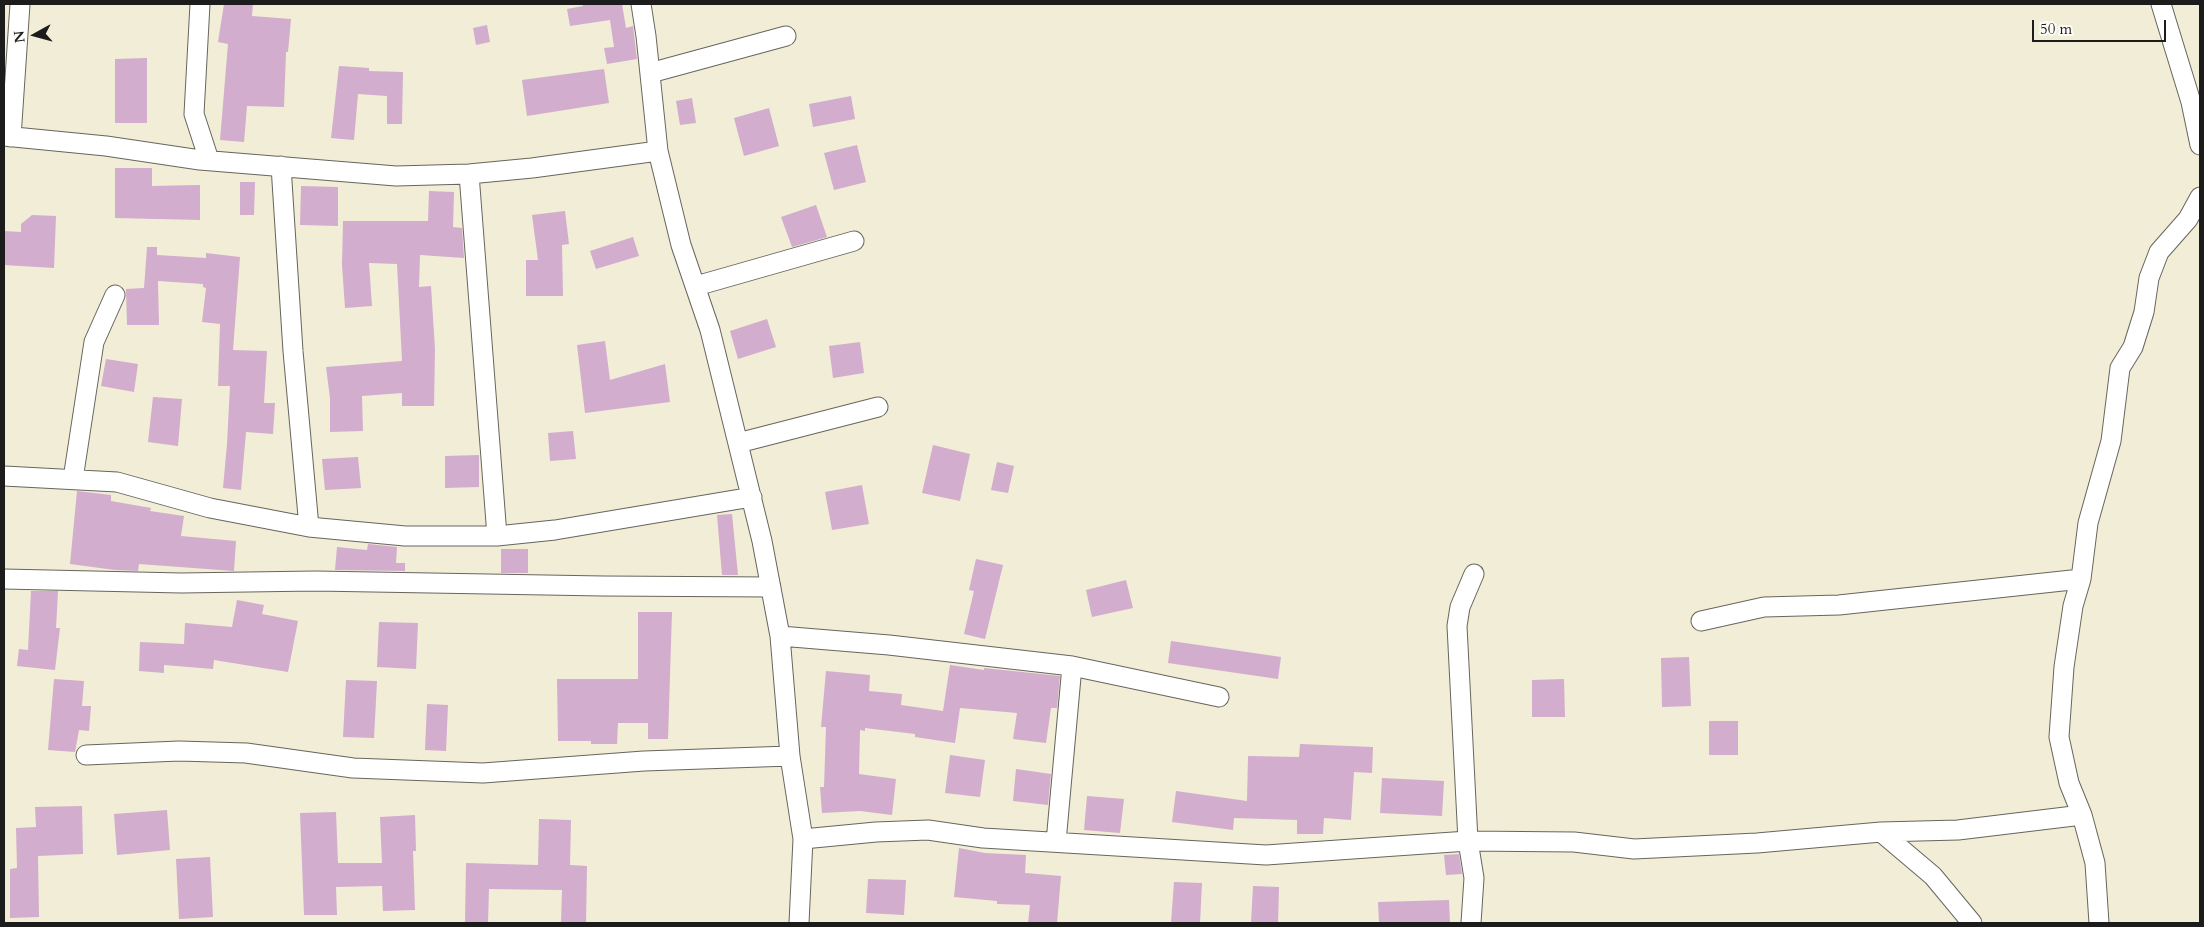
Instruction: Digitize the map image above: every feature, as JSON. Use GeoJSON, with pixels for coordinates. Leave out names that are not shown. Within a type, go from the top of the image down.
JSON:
{"type":"FeatureCollection","features":[{"type":"Feature","properties":{"kind":"street"},"geometry":{"type":"LineString","coordinates":[[20,4],[8,137],[106,146],[209,160],[396,176],[469,174],[532,168],[658,151]]}},
{"type":"Feature","properties":{"kind":"street"},"geometry":{"type":"LineString","coordinates":[[200,4],[194,114],[209,160]]}},
{"type":"Feature","properties":{"kind":"street"},"geometry":{"type":"LineString","coordinates":[[641,4],[658,151],[681,245],[710,330],[752,497],[780,636],[790,756],[802,839],[799,923]]}},
{"type":"Feature","properties":{"kind":"street"},"geometry":{"type":"LineString","coordinates":[[2161,4],[2191,102],[2200,145]]}},
{"type":"Feature","properties":{"kind":"street"},"geometry":{"type":"LineString","coordinates":[[650,72],[786,36]]}},
{"type":"Feature","properties":{"kind":"street"},"geometry":{"type":"LineString","coordinates":[[281,166],[293,351],[309,527]]}},
{"type":"Feature","properties":{"kind":"street"},"geometry":{"type":"LineString","coordinates":[[469,174],[497,536]]}},
{"type":"Feature","properties":{"kind":"street"},"geometry":{"type":"LineString","coordinates":[[2099,923],[2095,863],[2082,815],[2069,783],[2059,737],[2064,667],[2073,606],[2081,578],[2088,523],[2111,442],[2120,368],[2133,347],[2144,312],[2149,278],[2159,252],[2188,219],[2200,196]]}},
{"type":"Feature","properties":{"kind":"street"},"geometry":{"type":"LineString","coordinates":[[696,286],[854,241]]}},
{"type":"Feature","properties":{"kind":"street"},"geometry":{"type":"LineString","coordinates":[[73,479],[94,342],[115,295]]}},
{"type":"Feature","properties":{"kind":"street"},"geometry":{"type":"LineString","coordinates":[[738,443],[878,407]]}},
{"type":"Feature","properties":{"kind":"street"},"geometry":{"type":"LineString","coordinates":[[4,476],[117,482],[210,508],[309,527],[405,536],[497,536],[555,530],[752,497]]}},
{"type":"Feature","properties":{"kind":"street"},"geometry":{"type":"LineString","coordinates":[[1471,923],[1474,878],[1468,841],[1457,626],[1460,607],[1474,574]]}},
{"type":"Feature","properties":{"kind":"street"},"geometry":{"type":"LineString","coordinates":[[1701,621],[1764,607],[1840,605],[2081,578]]}},
{"type":"Feature","properties":{"kind":"street"},"geometry":{"type":"LineString","coordinates":[[4,579],[771,587]]}},
{"type":"Feature","properties":{"kind":"street"},"geometry":{"type":"LineString","coordinates":[[780,636],[889,644],[1072,666],[1219,697]]}},
{"type":"Feature","properties":{"kind":"street"},"geometry":{"type":"LineString","coordinates":[[1056,842],[1072,666]]}},
{"type":"Feature","properties":{"kind":"street"},"geometry":{"type":"LineString","coordinates":[[86,755],[179,751],[246,753],[353,768],[483,773],[644,761],[790,756]]}},
{"type":"Feature","properties":{"kind":"street"},"geometry":{"type":"LineString","coordinates":[[802,839],[876,832],[928,830],[983,838],[1266,855],[1468,841],[1574,842],[1634,849],[1757,843],[1881,832],[1958,830],[2082,815]]}},
{"type":"Feature","properties":{"kind":"street"},"geometry":{"type":"LineString","coordinates":[[1881,832],[1934,876],[1972,923]]}},
{"type":"Feature","properties":{"kind":"building"},"geometry":{"type":"Polygon","coordinates":[[[224,4],[253,4],[252,16],[291,19],[288,52],[286,52],[284,107],[247,106],[244,142],[220,140],[228,44],[218,42],[224,4]]]}},
{"type":"Feature","properties":{"kind":"building"},"geometry":{"type":"Polygon","coordinates":[[[583,4],[622,4],[626,28],[633,26],[637,59],[607,64],[604,48],[614,47],[610,20],[570,26],[567,9],[583,6],[583,4]]]}},
{"type":"Feature","properties":{"kind":"building"},"geometry":{"type":"Polygon","coordinates":[[[487,25],[490,42],[476,45],[473,28],[487,25]]]}},
{"type":"Feature","properties":{"kind":"building"},"geometry":{"type":"Polygon","coordinates":[[[147,58],[147,123],[115,123],[115,59],[147,58]]]}},
{"type":"Feature","properties":{"kind":"building"},"geometry":{"type":"Polygon","coordinates":[[[339,66],[369,68],[369,71],[403,72],[402,124],[387,124],[387,96],[358,94],[354,140],[331,138],[339,66]]]}},
{"type":"Feature","properties":{"kind":"building"},"geometry":{"type":"Polygon","coordinates":[[[604,69],[609,103],[527,116],[522,80],[604,69]]]}},
{"type":"Feature","properties":{"kind":"building"},"geometry":{"type":"Polygon","coordinates":[[[851,96],[855,119],[813,127],[809,104],[851,96]]]}},
{"type":"Feature","properties":{"kind":"building"},"geometry":{"type":"Polygon","coordinates":[[[692,98],[696,123],[680,125],[676,101],[692,98]]]}},
{"type":"Feature","properties":{"kind":"building"},"geometry":{"type":"Polygon","coordinates":[[[769,108],[779,146],[744,156],[734,118],[769,108]]]}},
{"type":"Feature","properties":{"kind":"building"},"geometry":{"type":"Polygon","coordinates":[[[857,145],[866,182],[834,190],[824,153],[857,145]]]}},
{"type":"Feature","properties":{"kind":"building"},"geometry":{"type":"Polygon","coordinates":[[[115,168],[152,168],[152,186],[200,185],[200,220],[115,218],[115,168]]]}},
{"type":"Feature","properties":{"kind":"building"},"geometry":{"type":"Polygon","coordinates":[[[240,182],[255,182],[254,215],[240,215],[240,182]]]}},
{"type":"Feature","properties":{"kind":"building"},"geometry":{"type":"Polygon","coordinates":[[[301,186],[338,187],[338,226],[300,225],[301,186]]]}},
{"type":"Feature","properties":{"kind":"building"},"geometry":{"type":"Polygon","coordinates":[[[429,191],[454,192],[453,227],[462,228],[464,258],[420,255],[419,287],[431,286],[435,349],[434,406],[402,406],[402,393],[362,396],[363,431],[330,432],[330,398],[326,367],[402,361],[397,264],[369,263],[372,306],[345,308],[342,265],[343,221],[428,221],[429,191]]]}},
{"type":"Feature","properties":{"kind":"building"},"geometry":{"type":"Polygon","coordinates":[[[816,205],[827,237],[792,247],[781,217],[816,205]]]}},
{"type":"Feature","properties":{"kind":"building"},"geometry":{"type":"Polygon","coordinates":[[[565,211],[569,244],[562,245],[563,296],[526,296],[526,260],[538,260],[532,215],[565,211]]]}},
{"type":"Feature","properties":{"kind":"building"},"geometry":{"type":"Polygon","coordinates":[[[32,215],[56,216],[54,268],[4,265],[4,231],[21,232],[21,224],[32,215]]]}},
{"type":"Feature","properties":{"kind":"building"},"geometry":{"type":"Polygon","coordinates":[[[633,237],[639,256],[596,269],[590,251],[633,237]]]}},
{"type":"Feature","properties":{"kind":"building"},"geometry":{"type":"Polygon","coordinates":[[[147,247],[157,247],[157,255],[206,258],[206,253],[240,257],[233,350],[267,351],[264,403],[275,403],[273,434],[246,432],[241,490],[223,488],[230,386],[218,386],[220,324],[202,322],[206,288],[203,287],[203,284],[158,281],[159,325],[127,325],[126,289],[144,288],[147,247]]]}},
{"type":"Feature","properties":{"kind":"building"},"geometry":{"type":"Polygon","coordinates":[[[767,319],[776,347],[738,359],[730,331],[767,319]]]}},
{"type":"Feature","properties":{"kind":"building"},"geometry":{"type":"Polygon","coordinates":[[[605,341],[610,380],[665,364],[670,402],[585,413],[577,345],[605,341]]]}},
{"type":"Feature","properties":{"kind":"building"},"geometry":{"type":"Polygon","coordinates":[[[860,342],[864,373],[833,378],[829,346],[860,342]]]}},
{"type":"Feature","properties":{"kind":"building"},"geometry":{"type":"Polygon","coordinates":[[[106,359],[138,364],[134,392],[101,386],[106,359]]]}},
{"type":"Feature","properties":{"kind":"building"},"geometry":{"type":"Polygon","coordinates":[[[153,397],[182,399],[178,446],[148,442],[153,397]]]}},
{"type":"Feature","properties":{"kind":"building"},"geometry":{"type":"Polygon","coordinates":[[[573,431],[576,459],[550,461],[548,433],[573,431]]]}},
{"type":"Feature","properties":{"kind":"building"},"geometry":{"type":"Polygon","coordinates":[[[933,445],[970,454],[960,501],[922,493],[933,445]]]}},
{"type":"Feature","properties":{"kind":"building"},"geometry":{"type":"Polygon","coordinates":[[[479,455],[479,487],[445,488],[445,456],[479,455]]]}},
{"type":"Feature","properties":{"kind":"building"},"geometry":{"type":"Polygon","coordinates":[[[358,457],[361,488],[325,490],[322,459],[358,457]]]}},
{"type":"Feature","properties":{"kind":"building"},"geometry":{"type":"Polygon","coordinates":[[[997,462],[1014,466],[1008,493],[991,490],[997,462]]]}},
{"type":"Feature","properties":{"kind":"building"},"geometry":{"type":"Polygon","coordinates":[[[862,485],[869,524],[832,530],[825,492],[862,485]]]}},
{"type":"Feature","properties":{"kind":"building"},"geometry":{"type":"Polygon","coordinates":[[[77,491],[111,495],[111,501],[151,508],[150,511],[184,516],[181,536],[236,541],[234,571],[139,564],[138,571],[70,564],[77,491]]]}},
{"type":"Feature","properties":{"kind":"building"},"geometry":{"type":"Polygon","coordinates":[[[732,514],[738,575],[722,575],[717,515],[732,514]]]}},
{"type":"Feature","properties":{"kind":"building"},"geometry":{"type":"Polygon","coordinates":[[[368,544],[397,547],[396,563],[405,563],[405,571],[335,570],[337,547],[367,550],[368,544]]]}},
{"type":"Feature","properties":{"kind":"building"},"geometry":{"type":"Polygon","coordinates":[[[501,549],[528,549],[528,573],[501,573],[501,549]]]}},
{"type":"Feature","properties":{"kind":"building"},"geometry":{"type":"Polygon","coordinates":[[[976,559],[1003,565],[985,639],[964,634],[974,591],[969,590],[976,559]]]}},
{"type":"Feature","properties":{"kind":"building"},"geometry":{"type":"Polygon","coordinates":[[[1126,580],[1133,608],[1092,617],[1086,590],[1126,580]]]}},
{"type":"Feature","properties":{"kind":"building"},"geometry":{"type":"Polygon","coordinates":[[[31,591],[58,591],[56,628],[60,628],[55,670],[17,666],[19,649],[28,650],[31,591]]]}},
{"type":"Feature","properties":{"kind":"building"},"geometry":{"type":"Polygon","coordinates":[[[237,600],[264,605],[262,614],[298,621],[288,672],[214,660],[213,669],[164,665],[164,673],[139,671],[140,642],[184,644],[185,623],[232,627],[237,600]]]}},
{"type":"Feature","properties":{"kind":"building"},"geometry":{"type":"Polygon","coordinates":[[[638,612],[672,612],[668,739],[648,739],[648,723],[618,723],[617,744],[591,744],[591,741],[558,741],[557,679],[638,679],[638,612]]]}},
{"type":"Feature","properties":{"kind":"building"},"geometry":{"type":"Polygon","coordinates":[[[379,622],[418,623],[416,669],[377,667],[379,622]]]}},
{"type":"Feature","properties":{"kind":"building"},"geometry":{"type":"Polygon","coordinates":[[[1171,641],[1281,657],[1278,679],[1168,663],[1171,641]]]}},
{"type":"Feature","properties":{"kind":"building"},"geometry":{"type":"Polygon","coordinates":[[[1689,657],[1691,706],[1662,707],[1661,658],[1689,657]]]}},
{"type":"Feature","properties":{"kind":"building"},"geometry":{"type":"Polygon","coordinates":[[[950,665],[984,670],[984,668],[1060,676],[1057,708],[1051,708],[1046,743],[1013,739],[1017,713],[960,708],[955,743],[915,737],[915,734],[865,728],[865,731],[860,730],[859,774],[896,779],[892,815],[860,811],[822,813],[820,787],[824,787],[826,727],[821,727],[826,671],[870,675],[869,691],[902,694],[901,705],[943,711],[950,665]]]}},
{"type":"Feature","properties":{"kind":"building"},"geometry":{"type":"Polygon","coordinates":[[[54,679],[84,681],[82,706],[91,706],[89,731],[79,730],[75,752],[48,750],[54,679]]]}},
{"type":"Feature","properties":{"kind":"building"},"geometry":{"type":"Polygon","coordinates":[[[1564,679],[1565,717],[1532,717],[1532,680],[1564,679]]]}},
{"type":"Feature","properties":{"kind":"building"},"geometry":{"type":"Polygon","coordinates":[[[346,680],[377,681],[374,738],[343,737],[346,680]]]}},
{"type":"Feature","properties":{"kind":"building"},"geometry":{"type":"Polygon","coordinates":[[[427,704],[448,705],[446,751],[425,750],[427,704]]]}},
{"type":"Feature","properties":{"kind":"building"},"geometry":{"type":"Polygon","coordinates":[[[1709,721],[1738,721],[1738,755],[1709,755],[1709,721]]]}},
{"type":"Feature","properties":{"kind":"building"},"geometry":{"type":"Polygon","coordinates":[[[1300,744],[1373,747],[1372,773],[1354,772],[1351,820],[1324,818],[1323,834],[1297,834],[1297,820],[1234,818],[1233,830],[1172,822],[1176,791],[1247,801],[1248,756],[1299,757],[1300,744]]]}},
{"type":"Feature","properties":{"kind":"building"},"geometry":{"type":"Polygon","coordinates":[[[950,755],[985,760],[980,797],[945,793],[950,755]]]}},
{"type":"Feature","properties":{"kind":"building"},"geometry":{"type":"Polygon","coordinates":[[[1016,769],[1051,774],[1048,805],[1013,801],[1016,769]]]}},
{"type":"Feature","properties":{"kind":"building"},"geometry":{"type":"Polygon","coordinates":[[[1382,778],[1444,781],[1442,816],[1380,813],[1382,778]]]}},
{"type":"Feature","properties":{"kind":"building"},"geometry":{"type":"Polygon","coordinates":[[[1087,796],[1124,799],[1120,833],[1084,830],[1087,796]]]}},
{"type":"Feature","properties":{"kind":"building"},"geometry":{"type":"Polygon","coordinates":[[[82,806],[83,854],[38,856],[39,917],[10,918],[10,869],[17,868],[16,828],[36,827],[35,807],[82,806]]]}},
{"type":"Feature","properties":{"kind":"building"},"geometry":{"type":"Polygon","coordinates":[[[167,810],[170,850],[117,855],[114,814],[167,810]]]}},
{"type":"Feature","properties":{"kind":"building"},"geometry":{"type":"Polygon","coordinates":[[[336,812],[338,863],[382,863],[380,817],[415,815],[416,851],[413,851],[415,910],[383,911],[382,886],[336,887],[337,915],[304,915],[300,813],[336,812]]]}},
{"type":"Feature","properties":{"kind":"building"},"geometry":{"type":"Polygon","coordinates":[[[539,819],[571,820],[570,865],[587,866],[586,923],[561,923],[562,890],[489,889],[488,923],[465,923],[466,863],[538,865],[539,819]]]}},
{"type":"Feature","properties":{"kind":"building"},"geometry":{"type":"Polygon","coordinates":[[[959,848],[985,853],[1026,855],[1025,873],[1061,876],[1057,923],[1028,923],[1030,905],[997,904],[997,901],[954,897],[959,848]]]}},
{"type":"Feature","properties":{"kind":"building"},"geometry":{"type":"Polygon","coordinates":[[[1459,854],[1462,874],[1446,875],[1444,855],[1459,854]]]}},
{"type":"Feature","properties":{"kind":"building"},"geometry":{"type":"Polygon","coordinates":[[[210,857],[213,917],[179,919],[176,859],[210,857]]]}},
{"type":"Feature","properties":{"kind":"building"},"geometry":{"type":"Polygon","coordinates":[[[868,879],[906,880],[904,915],[866,913],[868,879]]]}},
{"type":"Feature","properties":{"kind":"building"},"geometry":{"type":"Polygon","coordinates":[[[1174,882],[1202,883],[1200,923],[1171,923],[1174,882]]]}},
{"type":"Feature","properties":{"kind":"building"},"geometry":{"type":"Polygon","coordinates":[[[1253,886],[1279,887],[1278,923],[1251,923],[1253,886]]]}},
{"type":"Feature","properties":{"kind":"building"},"geometry":{"type":"Polygon","coordinates":[[[1449,900],[1450,923],[1379,923],[1378,902],[1449,900]]]}}]}
